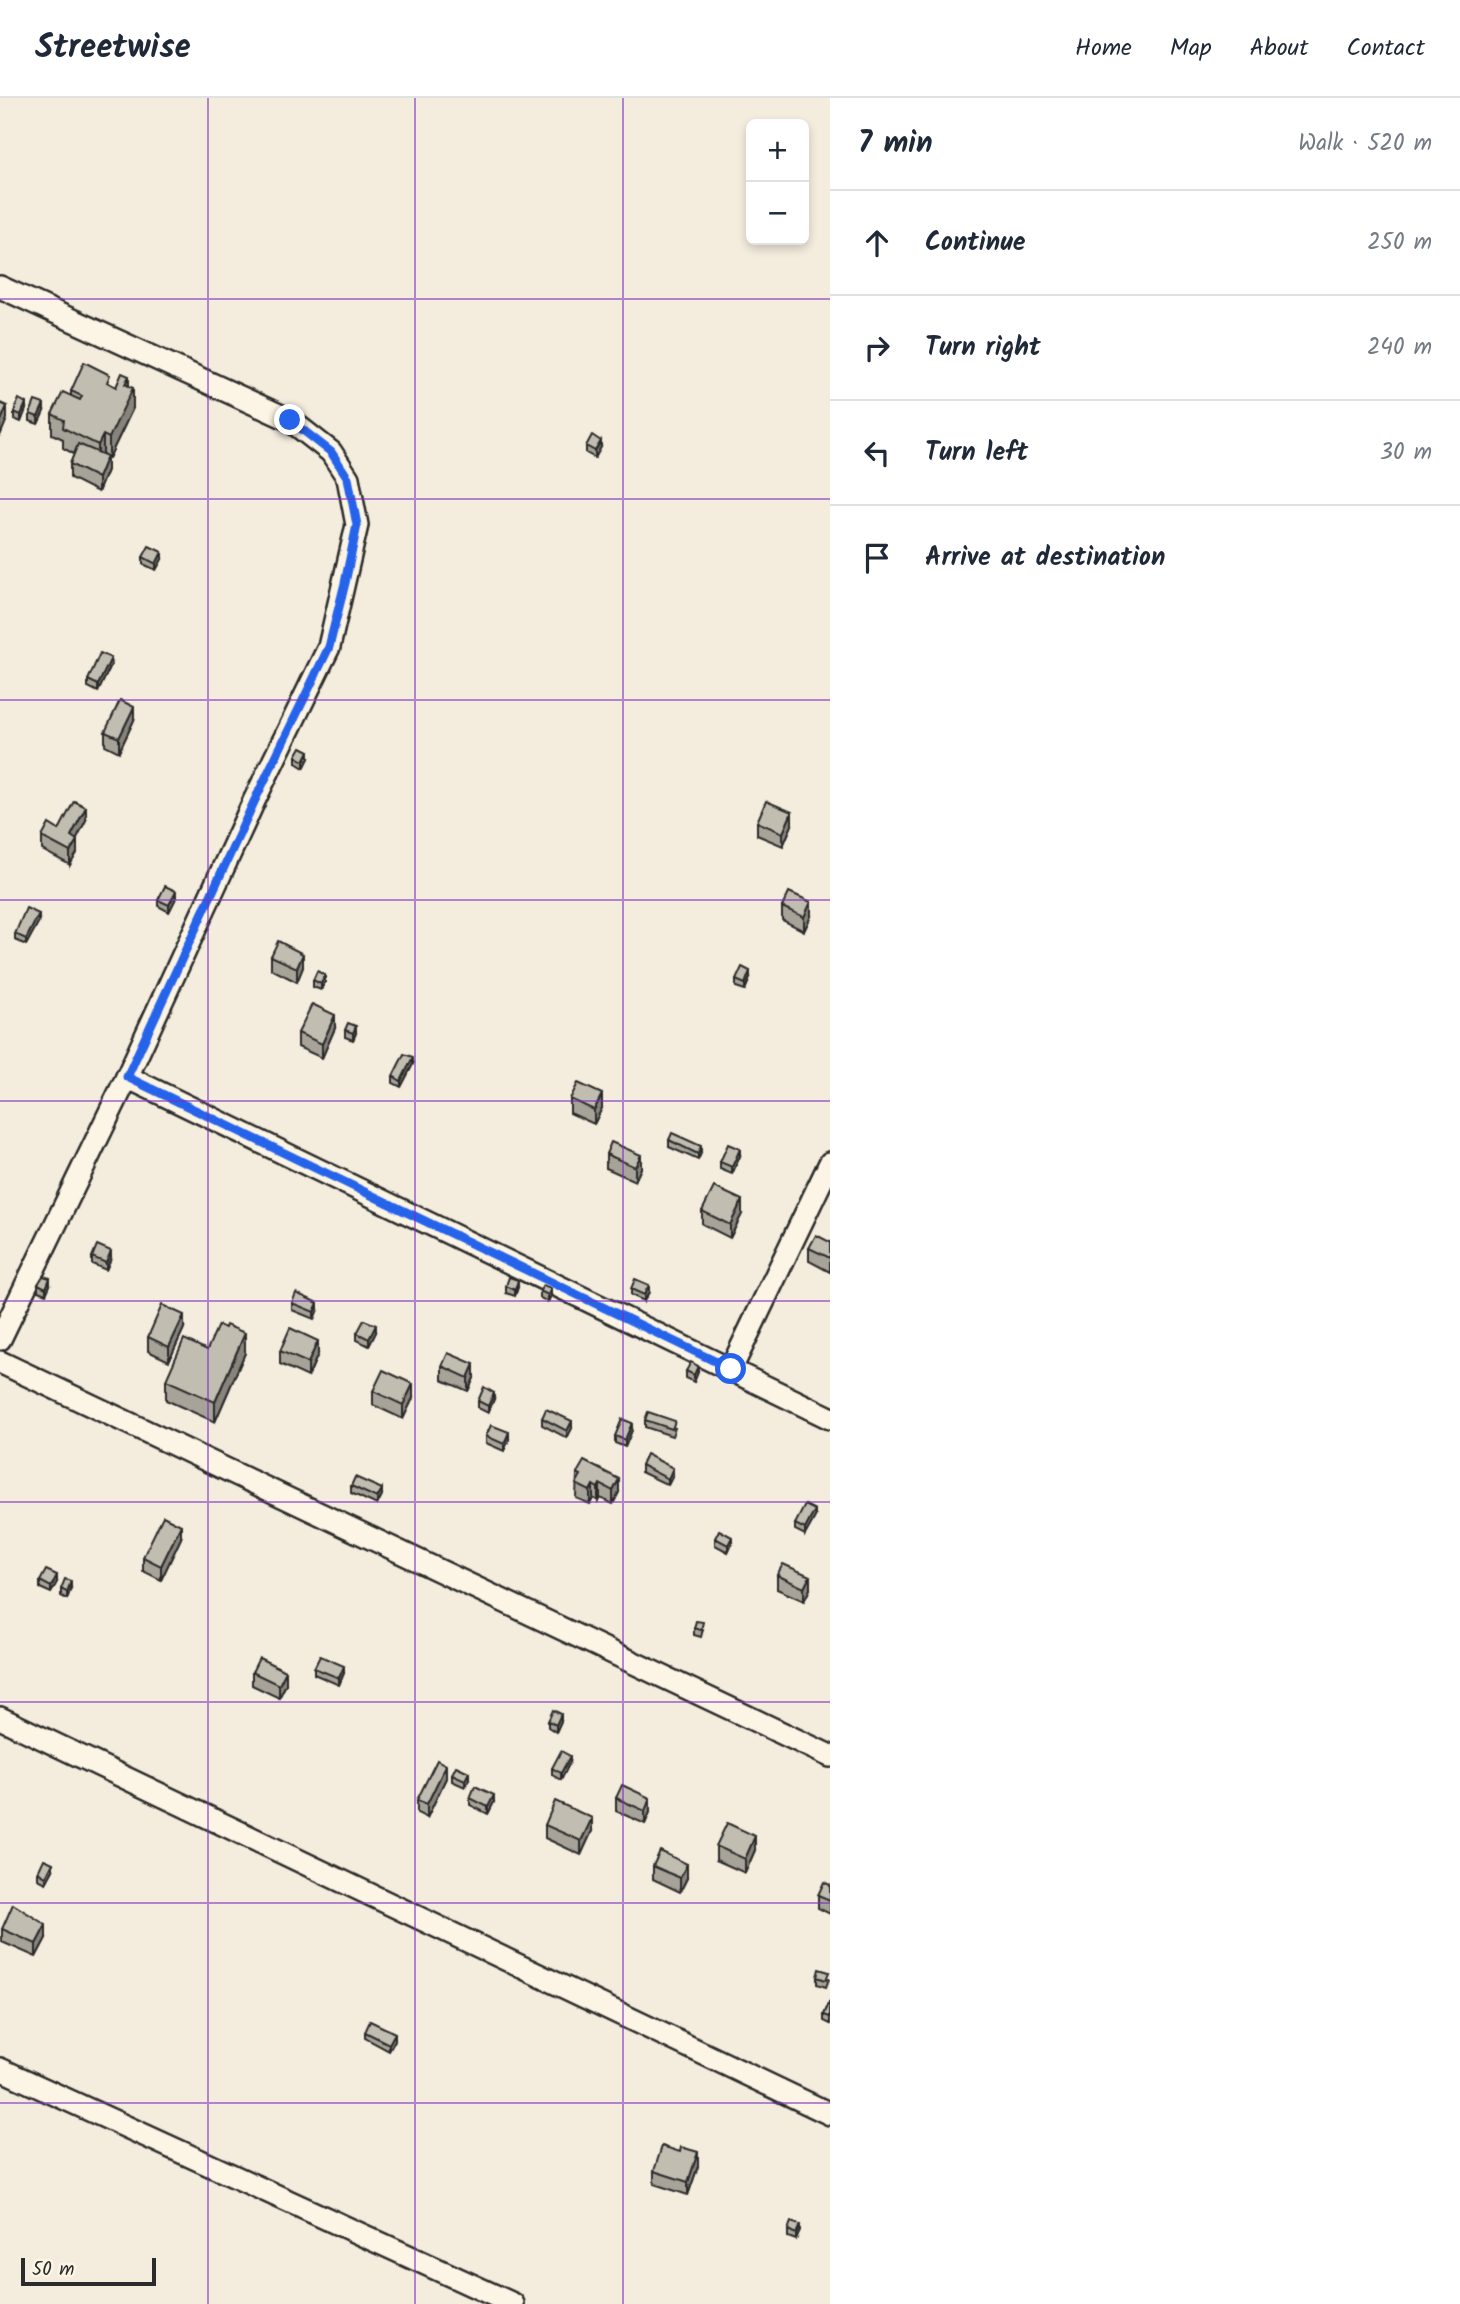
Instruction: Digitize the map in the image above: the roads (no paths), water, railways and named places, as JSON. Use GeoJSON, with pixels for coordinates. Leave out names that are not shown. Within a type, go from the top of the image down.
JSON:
{"type":"FeatureCollection","features":[{"type":"Feature","properties":{"kind":"street"},"geometry":{"type":"LineString","coordinates":[[0,286],[290,420],[331,452],[348,478],[357,525],[329,647],[127,1077],[0,1339]]}},
{"type":"Feature","properties":{"kind":"street"},"geometry":{"type":"LineString","coordinates":[[127,1077],[830,1418]]}},
{"type":"Feature","properties":{"kind":"street"},"geometry":{"type":"LineString","coordinates":[[731,1369],[830,1163]]}},
{"type":"Feature","properties":{"kind":"street"},"geometry":{"type":"LineString","coordinates":[[0,1362],[830,1756]]}},
{"type":"Feature","properties":{"kind":"street"},"geometry":{"type":"LineString","coordinates":[[0,1718],[830,2114]]}},
{"type":"Feature","properties":{"kind":"street"},"geometry":{"type":"LineString","coordinates":[[0,2069],[513,2304]]}}]}
